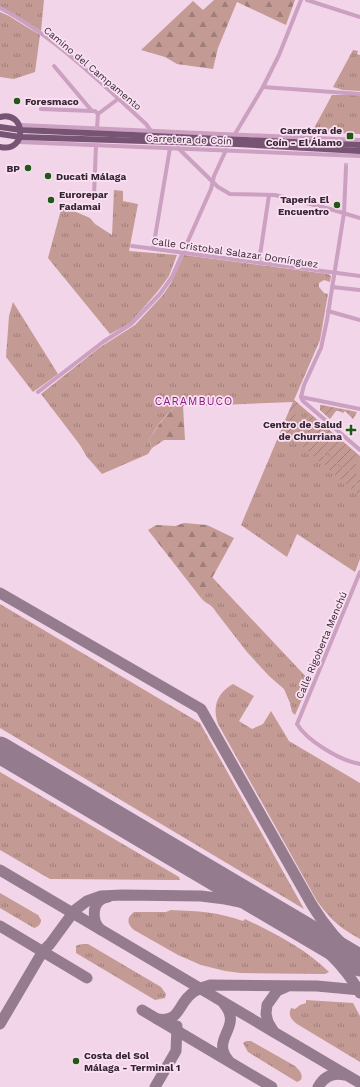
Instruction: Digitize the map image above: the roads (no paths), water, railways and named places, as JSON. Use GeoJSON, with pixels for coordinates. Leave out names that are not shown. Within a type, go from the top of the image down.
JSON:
{"type":"FeatureCollection","features":[{"type":"Feature","properties":{"kind":"main road"},"geometry":{"type":"LineString","coordinates":[[0,117],[8,116],[12,118],[20,128],[19,139],[11,147],[0,147]]}},
{"type":"Feature","properties":{"kind":"main road"},"geometry":{"type":"LineString","coordinates":[[0,127],[360,145]]}},
{"type":"Feature","properties":{"kind":"main road"},"geometry":{"type":"LineString","coordinates":[[0,134],[19,139]]}},
{"type":"Feature","properties":{"kind":"main road","name":"Carretera de Coín"},"geometry":{"type":"LineString","coordinates":[[19,139],[237,144],[360,151]]}},
{"type":"Feature","properties":{"kind":"street"},"geometry":{"type":"LineString","coordinates":[[235,134],[279,55],[301,0]]}},
{"type":"Feature","properties":{"kind":"street"},"geometry":{"type":"LineString","coordinates":[[307,0],[360,17]]}},
{"type":"Feature","properties":{"kind":"street","name":"Camino del Campamento"},"geometry":{"type":"LineString","coordinates":[[0,8],[39,32],[68,55],[146,124],[151,131]]}},
{"type":"Feature","properties":{"kind":"street"},"geometry":{"type":"LineString","coordinates":[[54,66],[92,111]]}},
{"type":"Feature","properties":{"kind":"street"},"geometry":{"type":"LineString","coordinates":[[263,86],[360,94]]}},
{"type":"Feature","properties":{"kind":"street"},"geometry":{"type":"LineString","coordinates":[[96,128],[98,114],[118,99]]}},
{"type":"Feature","properties":{"kind":"street"},"geometry":{"type":"LineString","coordinates":[[41,109],[96,111],[98,114]]}},
{"type":"Feature","properties":{"kind":"street","name":"Carretera de Coín"},"geometry":{"type":"LineString","coordinates":[[20,128],[96,128],[360,140]]}},
{"type":"Feature","properties":{"kind":"street","name":"Carretera de Coín"},"geometry":{"type":"LineString","coordinates":[[19,139],[96,145],[360,156]]}},
{"type":"Feature","properties":{"kind":"street"},"geometry":{"type":"LineString","coordinates":[[94,196],[96,145]]}},
{"type":"Feature","properties":{"kind":"street"},"geometry":{"type":"LineString","coordinates":[[153,249],[170,148]]}},
{"type":"Feature","properties":{"kind":"street"},"geometry":{"type":"LineString","coordinates":[[178,148],[221,190],[230,194],[239,196],[276,195],[360,218]]}},
{"type":"Feature","properties":{"kind":"street"},"geometry":{"type":"LineString","coordinates":[[38,392],[103,342],[131,324],[160,294],[172,277],[211,189],[226,150]]}},
{"type":"Feature","properties":{"kind":"street"},"geometry":{"type":"LineString","coordinates":[[346,155],[346,161]]}},
{"type":"Feature","properties":{"kind":"street"},"geometry":{"type":"LineString","coordinates":[[346,167],[344,213],[328,311],[320,348],[304,385],[301,397],[302,401],[360,450]]}},
{"type":"Feature","properties":{"kind":"street"},"geometry":{"type":"LineString","coordinates":[[259,262],[269,194]]}},
{"type":"Feature","properties":{"kind":"street","name":"Calle Cristobal Salazar Domínguez"},"geometry":{"type":"LineString","coordinates":[[132,246],[360,276]]}},
{"type":"Feature","properties":{"kind":"street"},"geometry":{"type":"LineString","coordinates":[[332,287],[360,290]]}},
{"type":"Feature","properties":{"kind":"street"},"geometry":{"type":"LineString","coordinates":[[328,311],[360,320]]}},
{"type":"Feature","properties":{"kind":"street"},"geometry":{"type":"LineString","coordinates":[[301,397],[360,409]]}},
{"type":"Feature","properties":{"kind":"street","name":"Calle Rigoberta Menchú"},"geometry":{"type":"LineString","coordinates":[[360,572],[297,724],[311,740],[352,763],[360,764]]}},
{"type":"Feature","properties":{"kind":"tunnel"},"geometry":{"type":"LineString","coordinates":[[346,161],[346,167]]}},
{"type":"Feature","properties":{"kind":"place","name":"Foresmaco"},"geometry":{"type":"Point","coordinates":[17,101]}},
{"type":"Feature","properties":{"kind":"place","name":"Carretera de Coín - El Álamo"},"geometry":{"type":"Point","coordinates":[350,136]}},
{"type":"Feature","properties":{"kind":"place","name":"BP"},"geometry":{"type":"Point","coordinates":[28,168]}},
{"type":"Feature","properties":{"kind":"place","name":"Ducati Málaga"},"geometry":{"type":"Point","coordinates":[48,176]}},
{"type":"Feature","properties":{"kind":"place","name":"Eurorepar Fadamai"},"geometry":{"type":"Point","coordinates":[51,200]}},
{"type":"Feature","properties":{"kind":"place","name":"Tapería El Encuentro"},"geometry":{"type":"Point","coordinates":[337,205]}},
{"type":"Feature","properties":{"kind":"place","name":"Centro de Salud de Churriana"},"geometry":{"type":"Point","coordinates":[351,430]}},
{"type":"Feature","properties":{"kind":"place","name":"Costa del Sol Málaga - Terminal 1"},"geometry":{"type":"Point","coordinates":[76,1061]}},
{"type":"Feature","properties":{"kind":"district","name":"CARAMBUCO"},"geometry":{"type":"Point","coordinates":[194,401]}}]}
